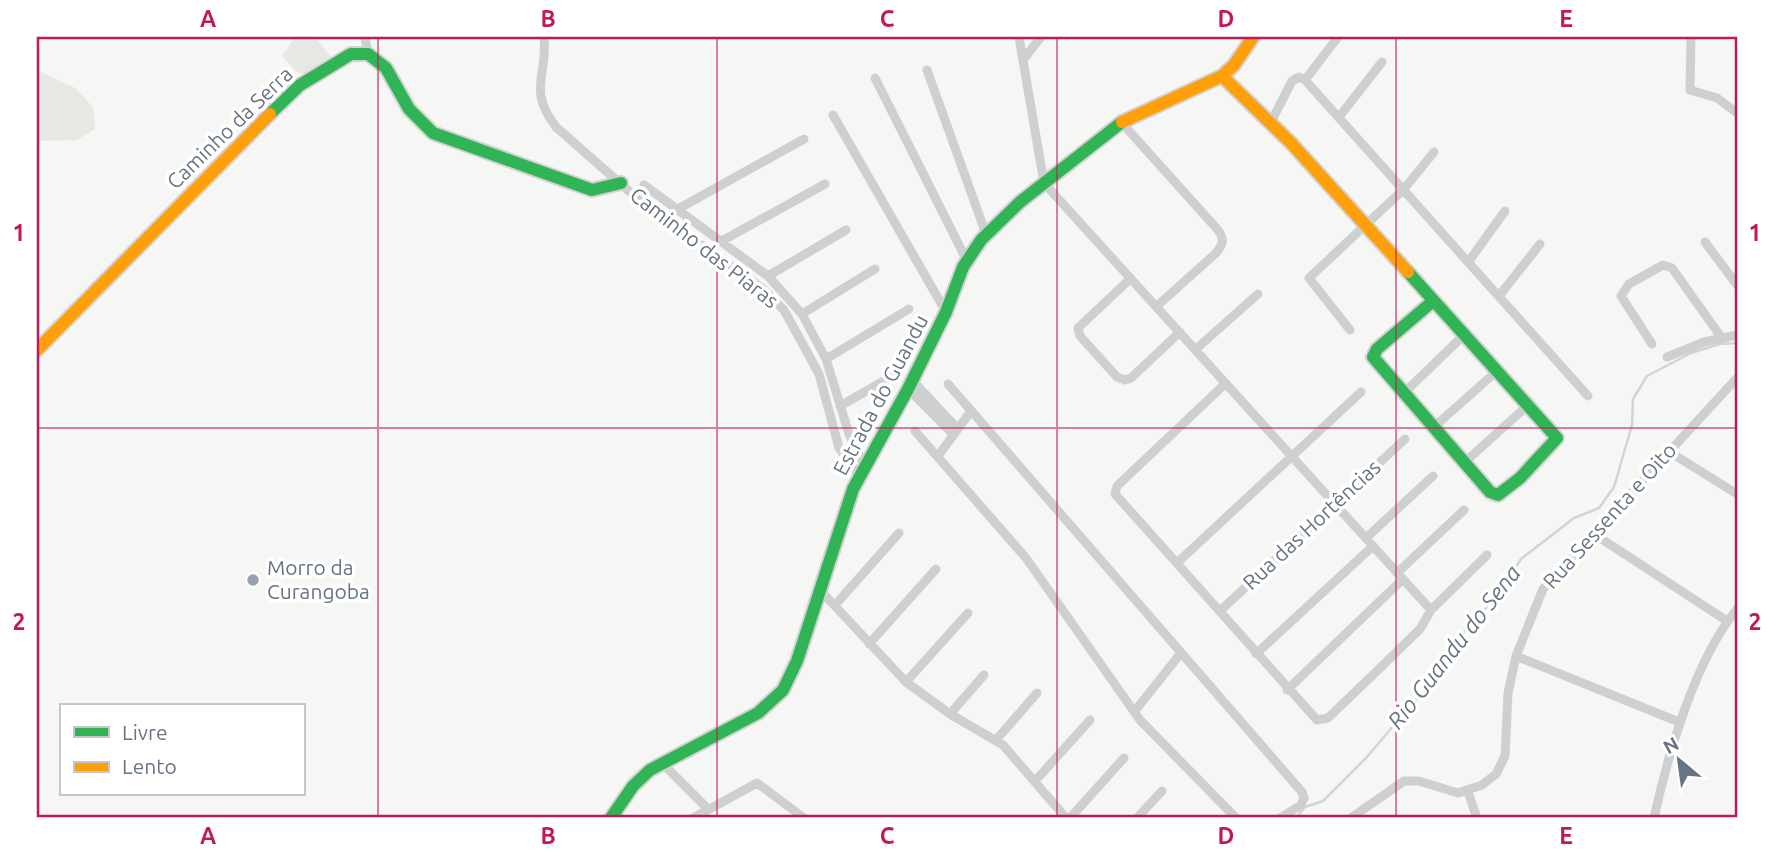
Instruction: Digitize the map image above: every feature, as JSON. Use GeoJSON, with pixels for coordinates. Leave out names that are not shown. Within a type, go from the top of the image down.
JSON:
{"type":"FeatureCollection","features":[{"type":"Feature","properties":{"kind":"street"},"geometry":{"type":"LineString","coordinates":[[365,37],[368,54],[386,68],[410,108],[433,133],[592,190],[621,183]]}},
{"type":"Feature","properties":{"kind":"street","name":"Caminho das Piaras"},"geometry":{"type":"LineString","coordinates":[[544,37],[546,50],[539,93],[546,114],[556,127],[647,207],[762,288],[784,310],[819,374],[839,448],[862,472]]}},
{"type":"Feature","properties":{"kind":"street"},"geometry":{"type":"LineString","coordinates":[[1019,37],[1044,183],[1431,610]]}},
{"type":"Feature","properties":{"kind":"street"},"geometry":{"type":"LineString","coordinates":[[1023,60],[1041,37]]}},
{"type":"Feature","properties":{"kind":"street","name":"Estrada do Guandu"},"geometry":{"type":"LineString","coordinates":[[611,818],[638,780],[662,763],[758,713],[776,699],[794,672],[840,523],[862,472],[911,385],[967,261],[986,234],[1044,183],[1121,122],[1222,76],[1234,65],[1253,37]]}},
{"type":"Feature","properties":{"kind":"street"},"geometry":{"type":"LineString","coordinates":[[1305,80],[1338,37]]}},
{"type":"Feature","properties":{"kind":"street"},"geometry":{"type":"LineString","coordinates":[[1691,37],[1688,84],[1692,92],[1717,98],[1737,113]]}},
{"type":"Feature","properties":{"kind":"street","name":"Caminho da Serra"},"geometry":{"type":"LineString","coordinates":[[37,350],[239,142],[300,85],[341,57],[368,54]]}},
{"type":"Feature","properties":{"kind":"street"},"geometry":{"type":"LineString","coordinates":[[1339,117],[1382,62]]}},
{"type":"Feature","properties":{"kind":"street"},"geometry":{"type":"LineString","coordinates":[[927,70],[986,234]]}},
{"type":"Feature","properties":{"kind":"street"},"geometry":{"type":"LineString","coordinates":[[1222,76],[1365,225],[1528,405],[1556,439],[1520,478],[1496,495],[1373,355],[1433,301]]}},
{"type":"Feature","properties":{"kind":"street"},"geometry":{"type":"LineString","coordinates":[[875,78],[967,261]]}},
{"type":"Feature","properties":{"kind":"street"},"geometry":{"type":"LineString","coordinates":[[1270,124],[1292,81],[1298,78],[1305,80],[1588,396]]}},
{"type":"Feature","properties":{"kind":"street"},"geometry":{"type":"LineString","coordinates":[[833,115],[946,312]]}},
{"type":"Feature","properties":{"kind":"street"},"geometry":{"type":"LineString","coordinates":[[1121,122],[1223,239],[1222,246],[1215,254],[1157,306]]}},
{"type":"Feature","properties":{"kind":"street"},"geometry":{"type":"LineString","coordinates":[[678,209],[804,139]]}},
{"type":"Feature","properties":{"kind":"street"},"geometry":{"type":"LineString","coordinates":[[1350,330],[1308,280],[1404,189],[1434,152]]}},
{"type":"Feature","properties":{"kind":"street"},"geometry":{"type":"LineString","coordinates":[[720,242],[825,184]]}},
{"type":"Feature","properties":{"kind":"street"},"geometry":{"type":"LineString","coordinates":[[644,185],[768,276],[802,314],[826,359],[862,472]]}},
{"type":"Feature","properties":{"kind":"street"},"geometry":{"type":"LineString","coordinates":[[1469,261],[1505,211]]}},
{"type":"Feature","properties":{"kind":"street"},"geometry":{"type":"LineString","coordinates":[[768,276],[846,230]]}},
{"type":"Feature","properties":{"kind":"street"},"geometry":{"type":"LineString","coordinates":[[1705,242],[1737,285]]}},
{"type":"Feature","properties":{"kind":"street"},"geometry":{"type":"LineString","coordinates":[[1499,296],[1540,244]]}},
{"type":"Feature","properties":{"kind":"street"},"geometry":{"type":"LineString","coordinates":[[1652,344],[1621,296],[1629,284],[1662,265],[1672,268],[1721,337]]}},
{"type":"Feature","properties":{"kind":"street"},"geometry":{"type":"LineString","coordinates":[[802,314],[875,269]]}},
{"type":"Feature","properties":{"kind":"street"},"geometry":{"type":"LineString","coordinates":[[1131,278],[1077,331],[1117,377],[1125,380],[1132,378],[1180,332]]}},
{"type":"Feature","properties":{"kind":"street"},"geometry":{"type":"LineString","coordinates":[[1196,349],[1258,294]]}},
{"type":"Feature","properties":{"kind":"street"},"geometry":{"type":"LineString","coordinates":[[826,359],[909,309]]}},
{"type":"Feature","properties":{"kind":"street"},"geometry":{"type":"LineString","coordinates":[[1405,392],[1464,335]]}},
{"type":"Feature","properties":{"kind":"street"},"geometry":{"type":"LineString","coordinates":[[1667,357],[1721,337],[1737,335]]}},
{"type":"Feature","properties":{"kind":"street"},"geometry":{"type":"LineString","coordinates":[[1435,426],[1497,371]]}},
{"type":"Feature","properties":{"kind":"street"},"geometry":{"type":"LineString","coordinates":[[840,406],[898,373]]}},
{"type":"Feature","properties":{"kind":"street","name":"Rua Sessenta e Oito"},"geometry":{"type":"LineString","coordinates":[[1468,792],[1490,780],[1504,762],[1508,693],[1516,656],[1543,589],[1737,378]]}},
{"type":"Feature","properties":{"kind":"street"},"geometry":{"type":"LineString","coordinates":[[1226,383],[1114,491],[1122,505],[1317,720],[1328,718],[1420,629],[1431,610],[1487,555]]}},
{"type":"Feature","properties":{"kind":"street"},"geometry":{"type":"LineString","coordinates":[[948,384],[1304,795],[1301,805],[1279,818]]}},
{"type":"Feature","properties":{"kind":"street"},"geometry":{"type":"LineString","coordinates":[[911,385],[955,431]]}},
{"type":"Feature","properties":{"kind":"street"},"geometry":{"type":"LineString","coordinates":[[1177,563],[1361,392]]}},
{"type":"Feature","properties":{"kind":"street"},"geometry":{"type":"LineString","coordinates":[[1465,462],[1528,405]]}},
{"type":"Feature","properties":{"kind":"street"},"geometry":{"type":"LineString","coordinates":[[938,456],[971,411]]}},
{"type":"Feature","properties":{"kind":"street"},"geometry":{"type":"LineString","coordinates":[[915,431],[1026,558],[1134,712],[1236,818]]}},
{"type":"Feature","properties":{"kind":"street","name":"Rua das Hortências"},"geometry":{"type":"LineString","coordinates":[[1220,611],[1405,439]]}},
{"type":"Feature","properties":{"kind":"street"},"geometry":{"type":"LineString","coordinates":[[1668,451],[1737,494]]}},
{"type":"Feature","properties":{"kind":"street"},"geometry":{"type":"LineString","coordinates":[[1256,654],[1433,476]]}},
{"type":"Feature","properties":{"kind":"street"},"geometry":{"type":"LineString","coordinates":[[1287,690],[1464,510]]}},
{"type":"Feature","properties":{"kind":"street"},"geometry":{"type":"LineString","coordinates":[[836,604],[899,534]]}},
{"type":"Feature","properties":{"kind":"street"},"geometry":{"type":"LineString","coordinates":[[1594,534],[1727,621]]}},
{"type":"Feature","properties":{"kind":"street"},"geometry":{"type":"LineString","coordinates":[[869,644],[936,569]]}},
{"type":"Feature","properties":{"kind":"street"},"geometry":{"type":"LineString","coordinates":[[820,590],[836,604],[869,644],[906,682],[950,714],[996,740],[1036,780],[1068,818],[1124,758]]}},
{"type":"Feature","properties":{"kind":"street"},"geometry":{"type":"LineString","coordinates":[[1654,818],[1679,722],[1727,621],[1737,609]]}},
{"type":"Feature","properties":{"kind":"street"},"geometry":{"type":"LineString","coordinates":[[906,682],[968,612]]}},
{"type":"Feature","properties":{"kind":"street"},"geometry":{"type":"LineString","coordinates":[[1134,712],[1181,653]]}},
{"type":"Feature","properties":{"kind":"street"},"geometry":{"type":"LineString","coordinates":[[1516,656],[1679,722]]}},
{"type":"Feature","properties":{"kind":"street"},"geometry":{"type":"LineString","coordinates":[[950,714],[984,675]]}},
{"type":"Feature","properties":{"kind":"street"},"geometry":{"type":"LineString","coordinates":[[996,740],[1037,693]]}},
{"type":"Feature","properties":{"kind":"street"},"geometry":{"type":"LineString","coordinates":[[1036,780],[1090,720]]}},
{"type":"Feature","properties":{"kind":"street"},"geometry":{"type":"LineString","coordinates":[[662,763],[707,808]]}},
{"type":"Feature","properties":{"kind":"street"},"geometry":{"type":"LineString","coordinates":[[1351,818],[1404,780],[1419,781],[1458,793],[1468,792],[1477,818]]}},
{"type":"Feature","properties":{"kind":"street"},"geometry":{"type":"LineString","coordinates":[[693,818],[757,783],[801,816]]}},
{"type":"Feature","properties":{"kind":"street"},"geometry":{"type":"LineString","coordinates":[[1137,818],[1162,791]]}},
{"type":"Feature","properties":{"kind":"street"},"geometry":{"type":"LineString","coordinates":[[789,818],[801,816]]}},
{"type":"Feature","properties":{"kind":"shaded area"},"geometry":{"type":"Polygon","coordinates":[[[292,37],[315,37],[332,58],[309,75],[297,72],[282,56],[293,40],[292,37]]]}},
{"type":"Feature","properties":{"kind":"shaded area"},"geometry":{"type":"Polygon","coordinates":[[[37,70],[75,88],[93,107],[95,129],[77,140],[37,141],[37,70]]]}},
{"type":"Feature","properties":{"kind":"waterway","name":"Rio Guandu do Sena"},"geometry":{"type":"LineString","coordinates":[[1296,818],[1305,807],[1323,801],[1366,758],[1442,669],[1460,636],[1494,600],[1521,559],[1574,518],[1599,508],[1614,487],[1632,425],[1633,399],[1647,376],[1691,353],[1720,344],[1737,343]]}},
{"type":"Feature","properties":{"kind":"traffic: fast"},"geometry":{"type":"LineString","coordinates":[[270,114],[300,85],[351,54],[368,54],[386,68],[409,109],[433,133],[592,190],[621,183]]}},
{"type":"Feature","properties":{"kind":"traffic: fast"},"geometry":{"type":"LineString","coordinates":[[611,818],[633,786],[650,770],[758,713],[783,690],[797,661],[853,489],[908,389],[946,312],[963,267],[981,240],[1020,202],[1122,122]]}},
{"type":"Feature","properties":{"kind":"traffic: fast"},"geometry":{"type":"LineString","coordinates":[[1408,272],[1557,438],[1520,478],[1498,495],[1490,492],[1373,357],[1377,349],[1433,301]]}},
{"type":"Feature","properties":{"kind":"traffic: slow"},"geometry":{"type":"LineString","coordinates":[[1122,122],[1222,76],[1234,65],[1253,37]]}},
{"type":"Feature","properties":{"kind":"traffic: slow"},"geometry":{"type":"LineString","coordinates":[[1222,76],[1291,143],[1408,272]]}},
{"type":"Feature","properties":{"kind":"traffic: slow"},"geometry":{"type":"LineString","coordinates":[[37,350],[270,114]]}},
{"type":"Feature","properties":{"kind":"place","name":"Morro da Curangoba"},"geometry":{"type":"Point","coordinates":[253,580]}}]}
